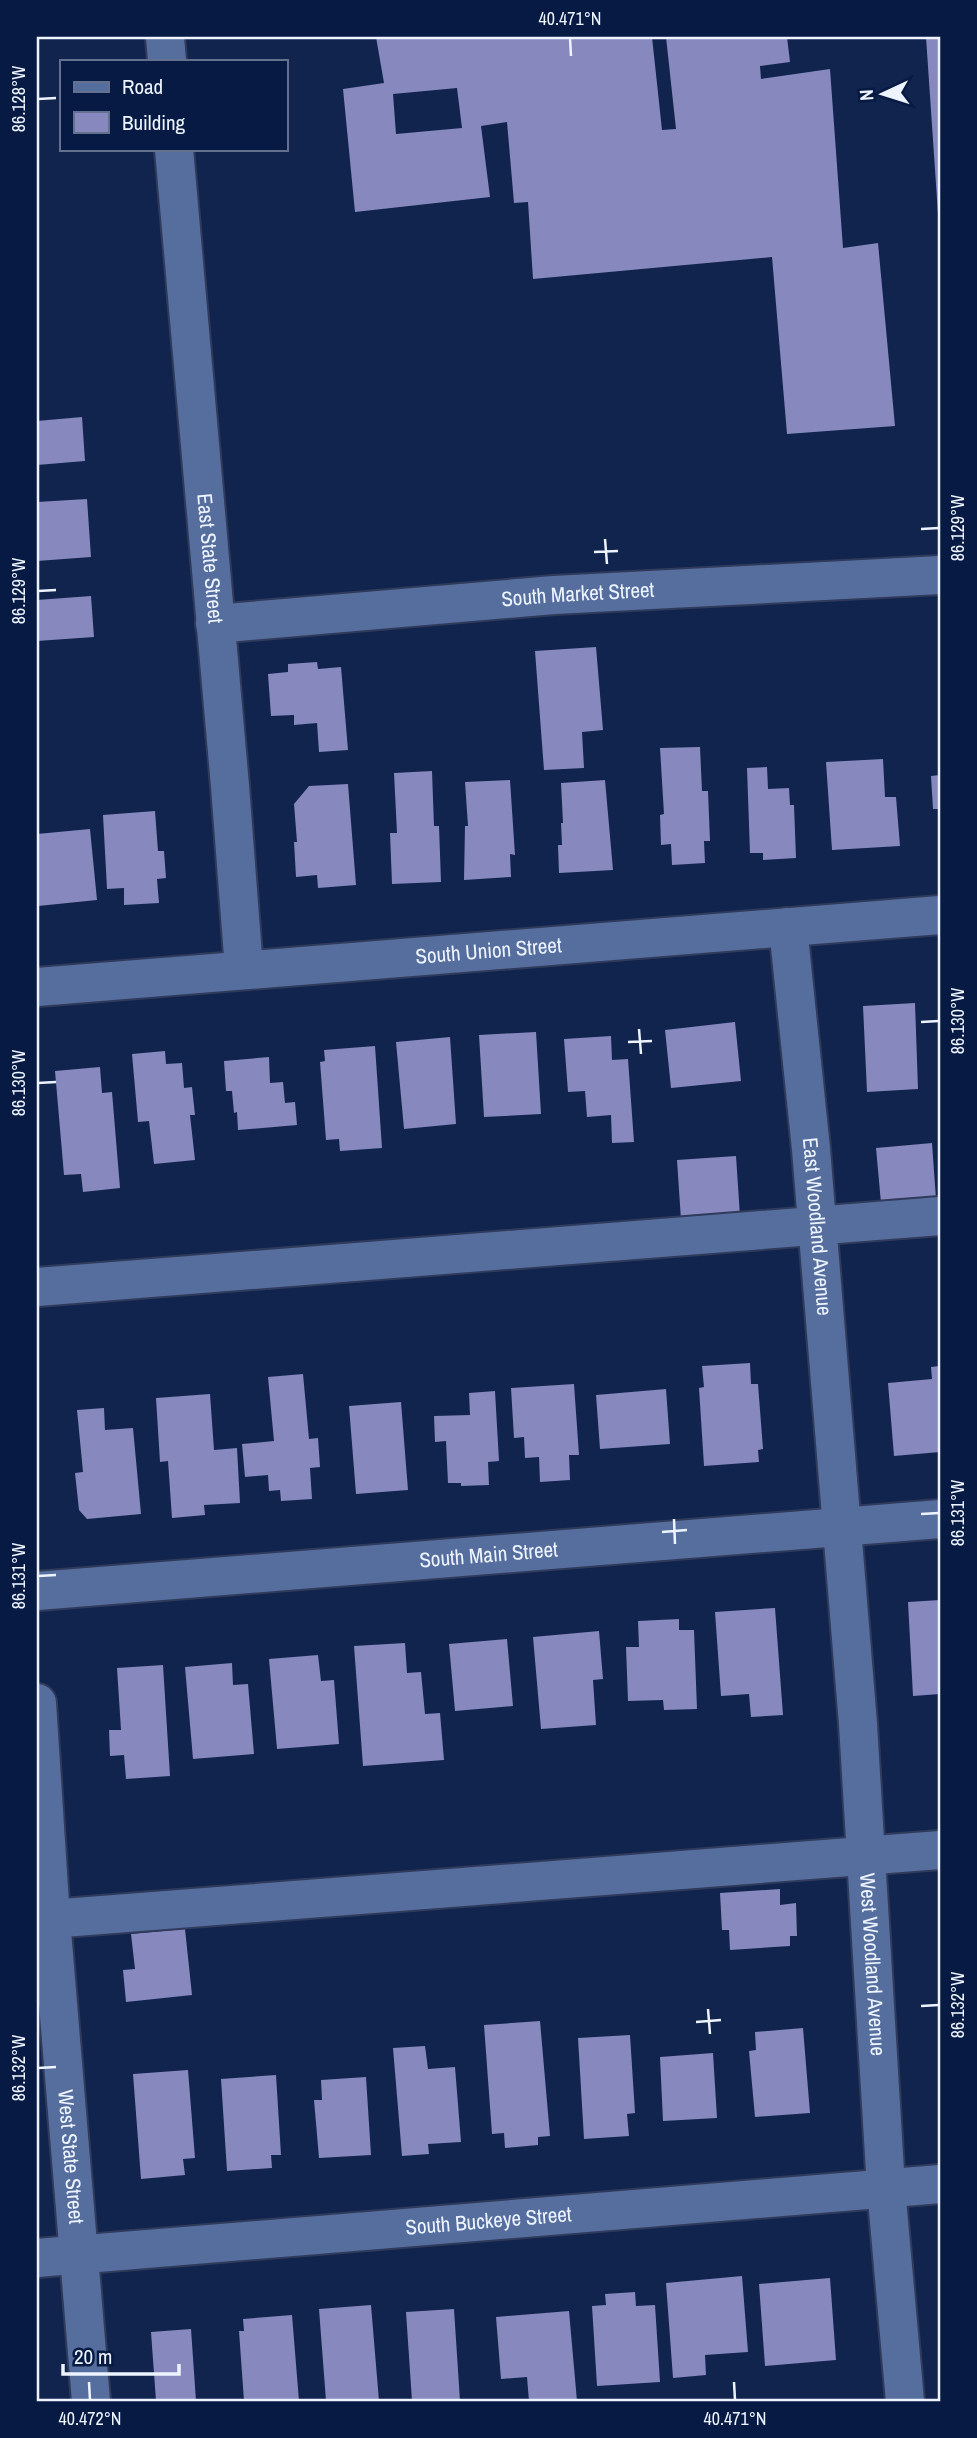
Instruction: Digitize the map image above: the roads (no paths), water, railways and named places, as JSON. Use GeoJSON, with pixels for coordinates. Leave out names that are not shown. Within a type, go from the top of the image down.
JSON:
{"type":"FeatureCollection","features":[{"type":"Feature","properties":{"kind":"street"},"geometry":{"type":"LineString","coordinates":[[165,37],[167,60]]}},
{"type":"Feature","properties":{"kind":"street","name":"East State Street"},"geometry":{"type":"LineString","coordinates":[[174,150],[244,969]]}},
{"type":"Feature","properties":{"kind":"street","name":"South Market Street"},"geometry":{"type":"LineString","coordinates":[[215,624],[554,596],[940,575]]}},
{"type":"Feature","properties":{"kind":"street","name":"South Union Street"},"geometry":{"type":"LineString","coordinates":[[37,987],[940,915]]}},
{"type":"Feature","properties":{"kind":"street","name":"East Woodland Avenue"},"geometry":{"type":"LineString","coordinates":[[788,927],[818,1227],[842,1527]]}},
{"type":"Feature","properties":{"kind":"street"},"geometry":{"type":"LineString","coordinates":[[37,1287],[940,1216]]}},
{"type":"Feature","properties":{"kind":"street","name":"South Main Street"},"geometry":{"type":"LineString","coordinates":[[37,1591],[940,1519]]}},
{"type":"Feature","properties":{"kind":"street","name":"West Woodland Avenue"},"geometry":{"type":"LineString","coordinates":[[842,1527],[858,1724],[886,2188],[905,2401]]}},
{"type":"Feature","properties":{"kind":"street","name":"West State Street"},"geometry":{"type":"LineString","coordinates":[[37,1703],[44,1919],[80,2254],[91,2401]]}},
{"type":"Feature","properties":{"kind":"street"},"geometry":{"type":"LineString","coordinates":[[44,1919],[940,1850]]}},
{"type":"Feature","properties":{"kind":"street","name":"South Buckeye Street"},"geometry":{"type":"LineString","coordinates":[[37,2258],[940,2184]]}}]}
